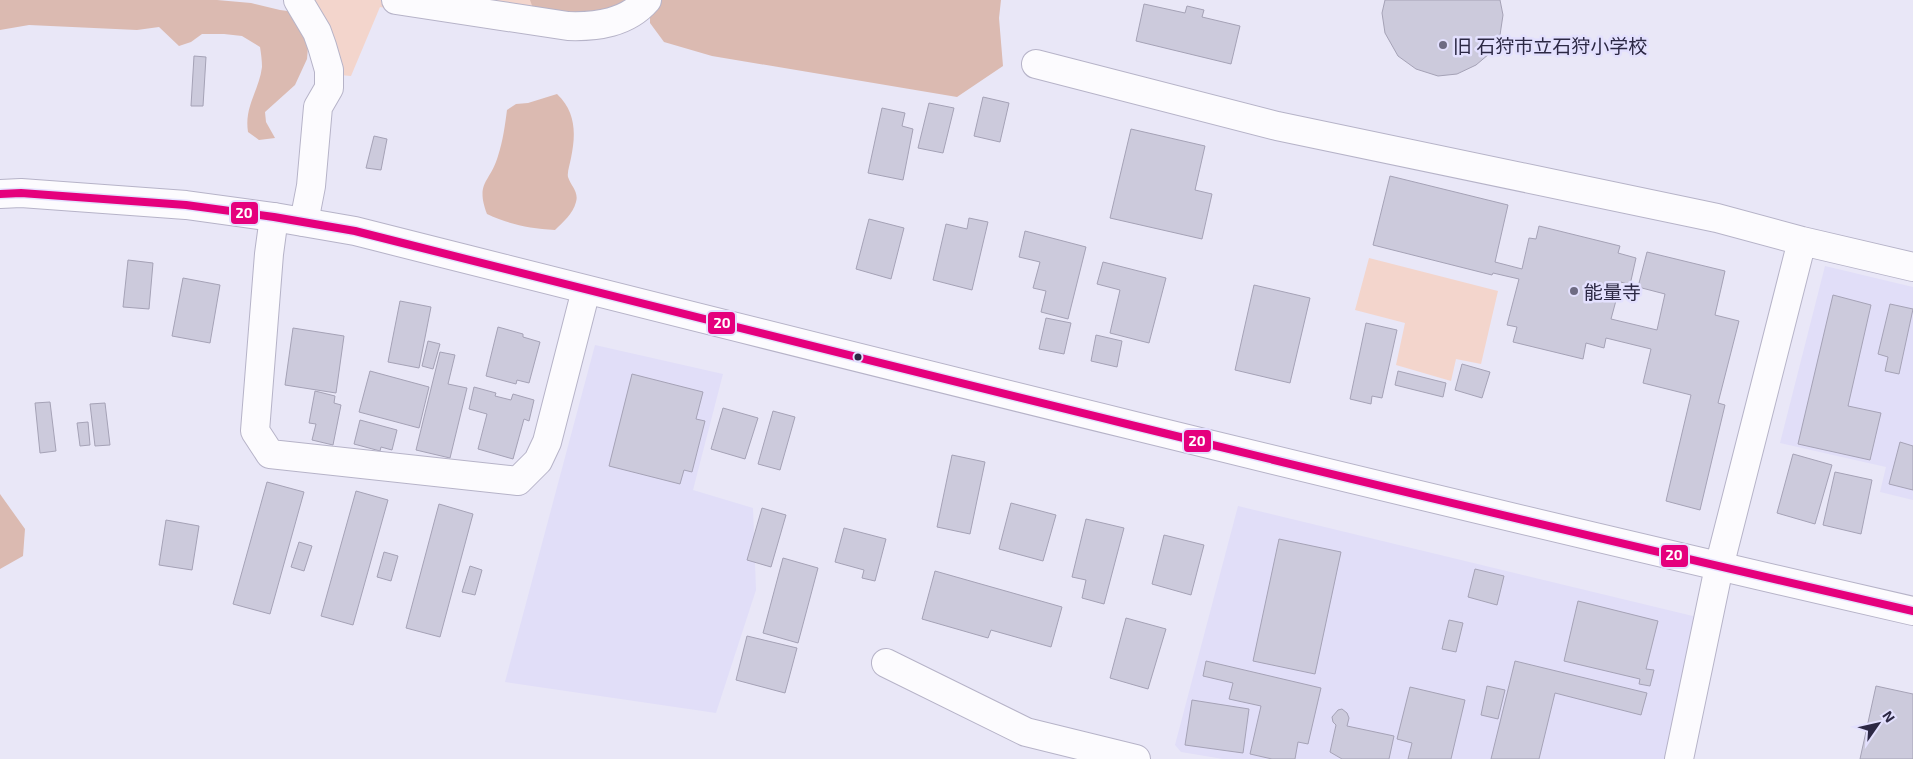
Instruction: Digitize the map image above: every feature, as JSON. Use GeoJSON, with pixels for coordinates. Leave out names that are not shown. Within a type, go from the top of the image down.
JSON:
{"type":"FeatureCollection","features":[{"type":"Feature","properties":{"kind":"main road"},"geometry":{"type":"LineString","coordinates":[[298,0],[317,32],[329,70],[330,88],[318,107],[311,186],[304,222]]}},
{"type":"Feature","properties":{"kind":"main road"},"geometry":{"type":"LineString","coordinates":[[396,0],[568,26],[604,24],[619,20],[642,6],[647,0]]}},
{"type":"Feature","properties":{"kind":"main road"},"geometry":{"type":"LineString","coordinates":[[1036,64],[1277,126],[1717,218],[1802,241],[1913,267]]}},
{"type":"Feature","properties":{"kind":"main road"},"geometry":{"type":"LineString","coordinates":[[0,194],[21,193],[186,205],[274,217],[355,232],[1196,442],[1719,567],[1913,611]]}},
{"type":"Feature","properties":{"kind":"main road"},"geometry":{"type":"LineString","coordinates":[[274,217],[268,264],[255,432],[270,454],[518,481],[538,461],[547,442],[586,290]]}},
{"type":"Feature","properties":{"kind":"main road"},"geometry":{"type":"LineString","coordinates":[[1678,759],[1719,567],[1802,241]]}},
{"type":"Feature","properties":{"kind":"main road"},"geometry":{"type":"LineString","coordinates":[[886,663],[1026,732],[1136,759]]}},
{"type":"Feature","properties":{"kind":"shaded area"},"geometry":{"type":"Polygon","coordinates":[[[0,0],[217,0],[251,3],[295,12],[308,47],[307,59],[295,85],[265,112],[266,122],[275,138],[259,140],[248,132],[247,123],[250,106],[262,67],[260,47],[242,36],[202,34],[191,42],[179,46],[159,27],[137,30],[29,25],[0,30],[0,0]]]}},
{"type":"Feature","properties":{"kind":"shaded area"},"geometry":{"type":"Polygon","coordinates":[[[309,0],[659,0],[567,35],[496,30],[380,7],[351,76],[340,75],[309,0]]]}},
{"type":"Feature","properties":{"kind":"shaded area"},"geometry":{"type":"Polygon","coordinates":[[[530,0],[638,0],[599,16],[534,11],[530,0]]]}},
{"type":"Feature","properties":{"kind":"shaded area"},"geometry":{"type":"Polygon","coordinates":[[[654,0],[1001,0],[999,18],[1003,66],[957,97],[712,56],[664,42],[650,23],[650,4],[654,0]]]}},
{"type":"Feature","properties":{"kind":"shaded area"},"geometry":{"type":"Polygon","coordinates":[[[557,94],[568,108],[573,124],[574,140],[568,175],[577,198],[573,210],[555,230],[520,225],[487,214],[483,189],[500,150],[507,110],[516,104],[528,103],[557,94]]]}},
{"type":"Feature","properties":{"kind":"shaded area"},"geometry":{"type":"Polygon","coordinates":[[[1369,258],[1498,291],[1481,364],[1456,359],[1451,381],[1396,365],[1405,323],[1355,310],[1369,258]]]}},
{"type":"Feature","properties":{"kind":"shaded area"},"geometry":{"type":"Polygon","coordinates":[[[1825,266],[1913,287],[1913,500],[1880,492],[1886,467],[1780,443],[1825,266]]]}},
{"type":"Feature","properties":{"kind":"shaded area"},"geometry":{"type":"Polygon","coordinates":[[[595,345],[723,374],[693,490],[753,508],[756,590],[716,713],[505,682],[595,345]]]}},
{"type":"Feature","properties":{"kind":"shaded area"},"geometry":{"type":"Polygon","coordinates":[[[0,494],[25,529],[23,556],[0,569],[0,494]]]}},
{"type":"Feature","properties":{"kind":"shaded area"},"geometry":{"type":"Polygon","coordinates":[[[1238,506],[1697,617],[1666,759],[1223,759],[1181,752],[1175,745],[1238,506]]]}},
{"type":"Feature","properties":{"kind":"building","name":"旧 石狩市立石狩小学校"},"geometry":{"type":"Polygon","coordinates":[[[1385,0],[1500,0],[1503,15],[1500,35],[1489,54],[1476,65],[1457,74],[1438,76],[1416,69],[1398,56],[1385,33],[1382,13],[1385,0]]]}},
{"type":"Feature","properties":{"kind":"building"},"geometry":{"type":"Polygon","coordinates":[[[1144,4],[1185,13],[1187,6],[1204,10],[1202,17],[1240,26],[1231,64],[1136,41],[1144,4]]]}},
{"type":"Feature","properties":{"kind":"building"},"geometry":{"type":"Polygon","coordinates":[[[194,56],[206,57],[203,106],[191,106],[194,56]]]}},
{"type":"Feature","properties":{"kind":"building"},"geometry":{"type":"Polygon","coordinates":[[[983,97],[1009,103],[1000,142],[974,136],[983,97]]]}},
{"type":"Feature","properties":{"kind":"building"},"geometry":{"type":"Polygon","coordinates":[[[929,103],[954,108],[943,153],[918,148],[929,103]]]}},
{"type":"Feature","properties":{"kind":"building"},"geometry":{"type":"Polygon","coordinates":[[[882,108],[905,113],[902,126],[913,129],[903,180],[868,173],[882,108]]]}},
{"type":"Feature","properties":{"kind":"building"},"geometry":{"type":"Polygon","coordinates":[[[1131,129],[1205,146],[1195,190],[1212,194],[1202,239],[1110,218],[1131,129]]]}},
{"type":"Feature","properties":{"kind":"building"},"geometry":{"type":"Polygon","coordinates":[[[374,136],[387,139],[381,170],[366,168],[374,136]]]}},
{"type":"Feature","properties":{"kind":"building"},"geometry":{"type":"Polygon","coordinates":[[[1390,176],[1508,205],[1495,262],[1522,269],[1529,238],[1536,239],[1539,226],[1620,246],[1618,253],[1636,258],[1630,285],[1621,282],[1611,319],[1657,330],[1665,294],[1638,287],[1647,252],[1725,271],[1715,315],[1739,321],[1718,403],[1725,405],[1700,510],[1666,501],[1691,395],[1643,383],[1651,349],[1606,338],[1604,348],[1586,343],[1583,359],[1513,342],[1517,327],[1507,325],[1519,279],[1493,273],[1492,275],[1373,245],[1390,176]]]}},
{"type":"Feature","properties":{"kind":"building"},"geometry":{"type":"Polygon","coordinates":[[[969,218],[988,222],[972,290],[933,280],[946,224],[967,229],[969,218]]]}},
{"type":"Feature","properties":{"kind":"building"},"geometry":{"type":"Polygon","coordinates":[[[869,219],[904,228],[891,279],[856,269],[869,219]]]}},
{"type":"Feature","properties":{"kind":"building"},"geometry":{"type":"Polygon","coordinates":[[[1025,231],[1086,247],[1068,319],[1041,312],[1046,291],[1033,288],[1040,262],[1019,257],[1025,231]]]}},
{"type":"Feature","properties":{"kind":"building"},"geometry":{"type":"Polygon","coordinates":[[[128,260],[153,263],[149,309],[123,307],[128,260]]]}},
{"type":"Feature","properties":{"kind":"building"},"geometry":{"type":"Polygon","coordinates":[[[1103,262],[1166,278],[1149,343],[1110,333],[1120,290],[1097,284],[1103,262]]]}},
{"type":"Feature","properties":{"kind":"building"},"geometry":{"type":"Polygon","coordinates":[[[183,278],[220,285],[210,343],[172,336],[183,278]]]}},
{"type":"Feature","properties":{"kind":"building"},"geometry":{"type":"Polygon","coordinates":[[[1254,285],[1310,298],[1290,383],[1235,370],[1254,285]]]}},
{"type":"Feature","properties":{"kind":"building"},"geometry":{"type":"Polygon","coordinates":[[[1833,295],[1871,305],[1848,406],[1881,413],[1870,460],[1798,444],[1833,295]]]}},
{"type":"Feature","properties":{"kind":"building"},"geometry":{"type":"Polygon","coordinates":[[[400,301],[431,307],[419,368],[388,362],[400,301]]]}},
{"type":"Feature","properties":{"kind":"building"},"geometry":{"type":"Polygon","coordinates":[[[1890,304],[1913,309],[1899,374],[1885,371],[1888,357],[1878,354],[1890,304]]]}},
{"type":"Feature","properties":{"kind":"building"},"geometry":{"type":"Polygon","coordinates":[[[1046,318],[1071,323],[1064,354],[1039,349],[1046,318]]]}},
{"type":"Feature","properties":{"kind":"building"},"geometry":{"type":"Polygon","coordinates":[[[1366,323],[1397,330],[1382,398],[1372,396],[1371,404],[1350,399],[1366,323]]]}},
{"type":"Feature","properties":{"kind":"building"},"geometry":{"type":"Polygon","coordinates":[[[498,327],[523,334],[523,337],[540,342],[529,383],[517,380],[516,384],[486,376],[498,327]]]}},
{"type":"Feature","properties":{"kind":"building"},"geometry":{"type":"Polygon","coordinates":[[[293,328],[344,336],[336,393],[285,385],[293,328]]]}},
{"type":"Feature","properties":{"kind":"building"},"geometry":{"type":"Polygon","coordinates":[[[1096,335],[1122,341],[1117,367],[1091,361],[1096,335]]]}},
{"type":"Feature","properties":{"kind":"building"},"geometry":{"type":"Polygon","coordinates":[[[428,341],[440,344],[433,369],[422,366],[428,341]]]}},
{"type":"Feature","properties":{"kind":"building"},"geometry":{"type":"Polygon","coordinates":[[[440,352],[455,355],[448,384],[467,388],[450,458],[416,450],[440,352]]]}},
{"type":"Feature","properties":{"kind":"building"},"geometry":{"type":"Polygon","coordinates":[[[1462,364],[1490,372],[1482,398],[1455,390],[1462,364]]]}},
{"type":"Feature","properties":{"kind":"building"},"geometry":{"type":"Polygon","coordinates":[[[370,371],[429,387],[419,428],[359,412],[370,371]]]}},
{"type":"Feature","properties":{"kind":"building"},"geometry":{"type":"Polygon","coordinates":[[[1398,371],[1446,383],[1443,397],[1395,385],[1398,371]]]}},
{"type":"Feature","properties":{"kind":"building"},"geometry":{"type":"Polygon","coordinates":[[[632,374],[703,392],[696,419],[705,421],[692,472],[684,470],[680,484],[609,466],[632,374]]]}},
{"type":"Feature","properties":{"kind":"building"},"geometry":{"type":"Polygon","coordinates":[[[474,387],[496,393],[495,396],[511,400],[513,394],[534,400],[529,421],[524,419],[513,459],[478,449],[487,414],[469,409],[474,387]]]}},
{"type":"Feature","properties":{"kind":"building"},"geometry":{"type":"Polygon","coordinates":[[[315,391],[335,396],[334,403],[341,405],[333,445],[312,440],[316,424],[309,423],[315,391]]]}},
{"type":"Feature","properties":{"kind":"building"},"geometry":{"type":"Polygon","coordinates":[[[50,402],[56,451],[40,453],[35,403],[50,402]]]}},
{"type":"Feature","properties":{"kind":"building"},"geometry":{"type":"Polygon","coordinates":[[[105,403],[110,445],[95,446],[90,404],[105,403]]]}},
{"type":"Feature","properties":{"kind":"building"},"geometry":{"type":"Polygon","coordinates":[[[723,408],[758,418],[745,459],[711,449],[723,408]]]}},
{"type":"Feature","properties":{"kind":"building"},"geometry":{"type":"Polygon","coordinates":[[[773,411],[795,417],[780,470],[758,464],[773,411]]]}},
{"type":"Feature","properties":{"kind":"building"},"geometry":{"type":"Polygon","coordinates":[[[360,420],[397,430],[392,450],[381,447],[380,451],[354,444],[360,420]]]}},
{"type":"Feature","properties":{"kind":"building"},"geometry":{"type":"Polygon","coordinates":[[[88,422],[90,445],[80,446],[77,423],[88,422]]]}},
{"type":"Feature","properties":{"kind":"building"},"geometry":{"type":"Polygon","coordinates":[[[1900,442],[1913,446],[1913,490],[1889,484],[1900,442]]]}},
{"type":"Feature","properties":{"kind":"building"},"geometry":{"type":"Polygon","coordinates":[[[1793,454],[1832,465],[1815,524],[1777,513],[1793,454]]]}},
{"type":"Feature","properties":{"kind":"building"},"geometry":{"type":"Polygon","coordinates":[[[952,455],[985,462],[970,534],[937,527],[952,455]]]}},
{"type":"Feature","properties":{"kind":"building"},"geometry":{"type":"Polygon","coordinates":[[[1835,472],[1872,480],[1861,534],[1823,525],[1835,472]]]}},
{"type":"Feature","properties":{"kind":"building"},"geometry":{"type":"Polygon","coordinates":[[[267,482],[304,492],[270,614],[233,604],[267,482]]]}},
{"type":"Feature","properties":{"kind":"building"},"geometry":{"type":"Polygon","coordinates":[[[356,491],[388,500],[353,625],[321,616],[356,491]]]}},
{"type":"Feature","properties":{"kind":"building"},"geometry":{"type":"Polygon","coordinates":[[[1011,503],[1056,515],[1043,561],[999,549],[1011,503]]]}},
{"type":"Feature","properties":{"kind":"building"},"geometry":{"type":"Polygon","coordinates":[[[439,504],[473,514],[440,637],[406,628],[439,504]]]}},
{"type":"Feature","properties":{"kind":"building"},"geometry":{"type":"Polygon","coordinates":[[[762,508],[786,515],[771,567],[747,560],[762,508]]]}},
{"type":"Feature","properties":{"kind":"building"},"geometry":{"type":"Polygon","coordinates":[[[1086,519],[1124,528],[1104,604],[1082,598],[1086,580],[1072,577],[1086,519]]]}},
{"type":"Feature","properties":{"kind":"building"},"geometry":{"type":"Polygon","coordinates":[[[166,520],[199,526],[192,570],[159,565],[166,520]]]}},
{"type":"Feature","properties":{"kind":"building"},"geometry":{"type":"Polygon","coordinates":[[[844,528],[886,539],[875,581],[862,578],[864,570],[835,562],[844,528]]]}},
{"type":"Feature","properties":{"kind":"building"},"geometry":{"type":"Polygon","coordinates":[[[1164,535],[1204,545],[1191,595],[1152,584],[1164,535]]]}},
{"type":"Feature","properties":{"kind":"building"},"geometry":{"type":"Polygon","coordinates":[[[1279,539],[1341,552],[1315,674],[1253,661],[1279,539]]]}},
{"type":"Feature","properties":{"kind":"building"},"geometry":{"type":"Polygon","coordinates":[[[299,542],[312,546],[304,571],[291,567],[299,542]]]}},
{"type":"Feature","properties":{"kind":"building"},"geometry":{"type":"Polygon","coordinates":[[[384,552],[398,556],[391,581],[377,577],[384,552]]]}},
{"type":"Feature","properties":{"kind":"building"},"geometry":{"type":"Polygon","coordinates":[[[783,558],[818,568],[798,643],[763,633],[783,558]]]}},
{"type":"Feature","properties":{"kind":"building"},"geometry":{"type":"Polygon","coordinates":[[[470,566],[482,570],[475,595],[462,592],[470,566]]]}},
{"type":"Feature","properties":{"kind":"building"},"geometry":{"type":"Polygon","coordinates":[[[1475,569],[1504,576],[1497,605],[1468,597],[1475,569]]]}},
{"type":"Feature","properties":{"kind":"building"},"geometry":{"type":"Polygon","coordinates":[[[935,571],[1062,607],[1051,647],[991,630],[988,638],[922,619],[935,571]]]}},
{"type":"Feature","properties":{"kind":"building"},"geometry":{"type":"Polygon","coordinates":[[[1578,601],[1658,621],[1646,669],[1654,670],[1650,686],[1639,684],[1640,679],[1564,661],[1578,601]]]}},
{"type":"Feature","properties":{"kind":"building"},"geometry":{"type":"Polygon","coordinates":[[[1126,618],[1166,629],[1148,689],[1110,678],[1126,618]]]}},
{"type":"Feature","properties":{"kind":"building"},"geometry":{"type":"Polygon","coordinates":[[[1449,620],[1463,623],[1456,652],[1442,649],[1449,620]]]}},
{"type":"Feature","properties":{"kind":"building"},"geometry":{"type":"Polygon","coordinates":[[[747,636],[797,648],[785,693],[736,680],[747,636]]]}},
{"type":"Feature","properties":{"kind":"building"},"geometry":{"type":"Polygon","coordinates":[[[1206,661],[1321,688],[1308,744],[1298,742],[1295,759],[1272,759],[1250,754],[1261,706],[1229,699],[1233,683],[1203,676],[1206,661]]]}},
{"type":"Feature","properties":{"kind":"building"},"geometry":{"type":"Polygon","coordinates":[[[1515,661],[1647,693],[1641,715],[1555,693],[1539,759],[1491,759],[1515,661]]]}},
{"type":"Feature","properties":{"kind":"building"},"geometry":{"type":"Polygon","coordinates":[[[1487,686],[1505,690],[1498,719],[1481,715],[1487,686]]]}},
{"type":"Feature","properties":{"kind":"building"},"geometry":{"type":"Polygon","coordinates":[[[1876,686],[1913,694],[1913,759],[1860,759],[1876,686]]]}},
{"type":"Feature","properties":{"kind":"building"},"geometry":{"type":"Polygon","coordinates":[[[1410,687],[1465,700],[1451,759],[1408,759],[1412,743],[1397,739],[1410,687]]]}},
{"type":"Feature","properties":{"kind":"building"},"geometry":{"type":"Polygon","coordinates":[[[1192,700],[1249,709],[1243,753],[1185,745],[1192,700]]]}},
{"type":"Feature","properties":{"kind":"building"},"geometry":{"type":"Polygon","coordinates":[[[1342,709],[1349,718],[1347,726],[1394,736],[1389,759],[1342,759],[1330,752],[1336,725],[1332,717],[1338,710],[1342,709]]]}},
{"type":"Feature","properties":{"kind":"transit line","name":"20"},"geometry":{"type":"LineString","coordinates":[[0,194],[21,193],[186,205],[274,217],[355,231],[1328,473],[1913,611]]}},
{"type":"Feature","properties":{"kind":"place","name":"旧 石狩市立石狩小学校"},"geometry":{"type":"Point","coordinates":[1443,45]}},
{"type":"Feature","properties":{"kind":"place","name":"能量寺"},"geometry":{"type":"Point","coordinates":[1574,291]}}]}
